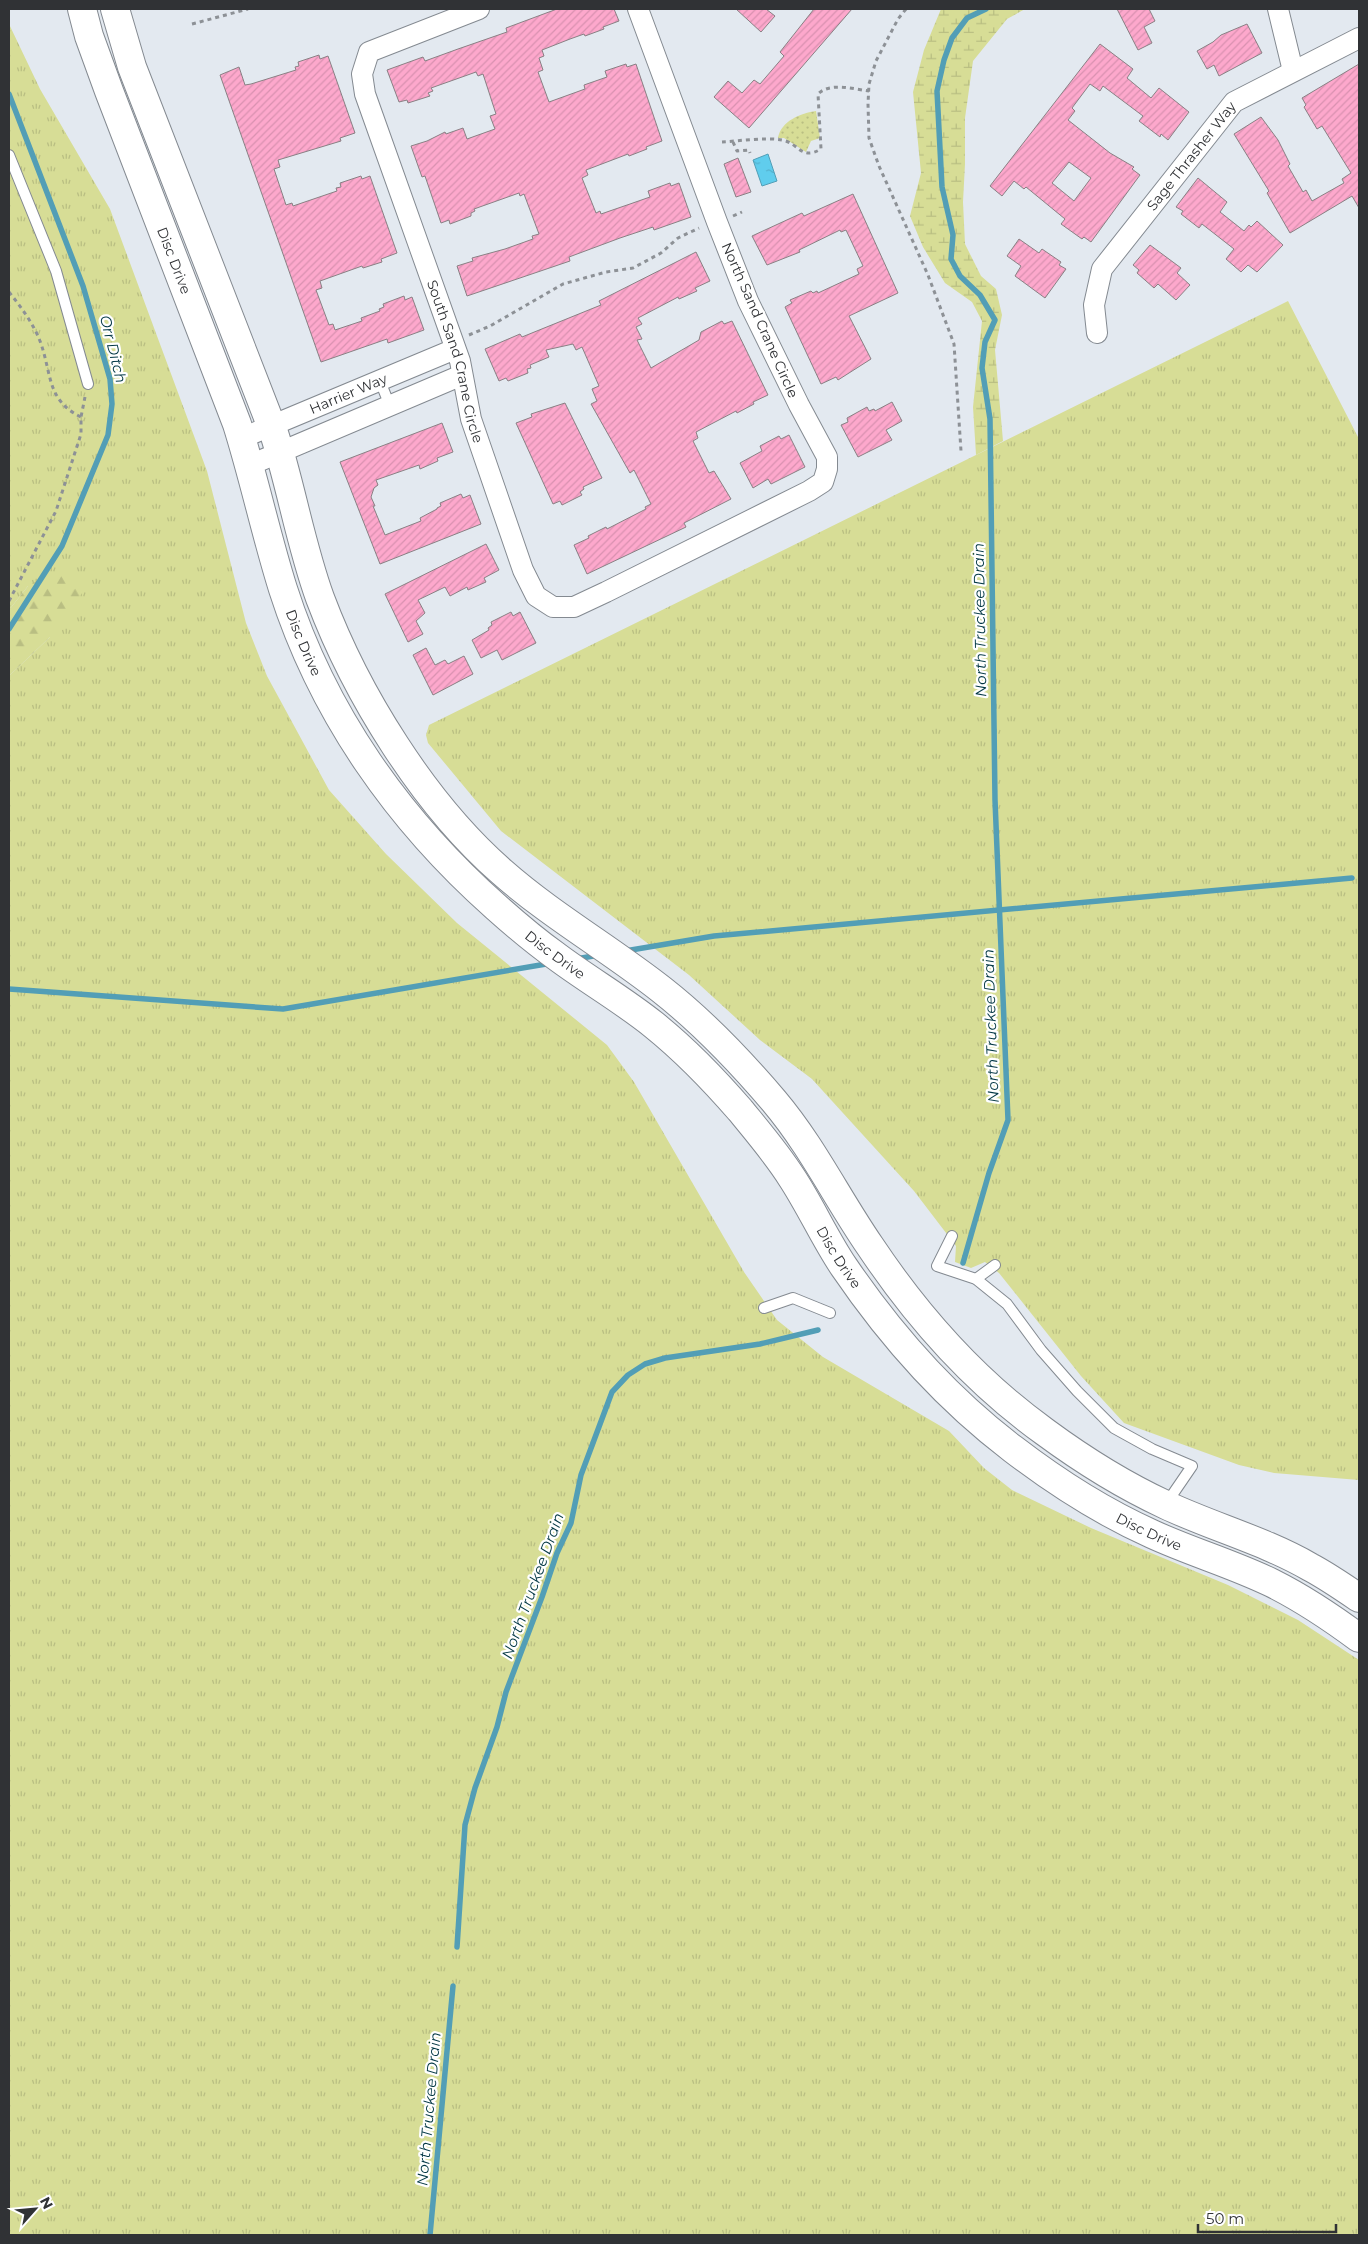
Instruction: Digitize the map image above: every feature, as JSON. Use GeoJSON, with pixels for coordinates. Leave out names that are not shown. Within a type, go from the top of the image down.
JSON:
{"type":"FeatureCollection","features":[{"type":"Feature","properties":{"kind":"main road","name":"Disc Drive"},"geometry":{"type":"LineString","coordinates":[[82,9],[89,36],[242,438],[283,588],[297,629],[316,675],[340,720],[373,771],[413,824],[497,908],[555,955],[655,1025],[691,1058],[730,1099],[768,1143],[792,1178],[842,1264],[867,1298],[936,1382],[971,1415],[1011,1448],[1081,1496],[1150,1533],[1273,1584],[1340,1624],[1359,1638]]}},
{"type":"Feature","properties":{"kind":"main road"},"geometry":{"type":"LineString","coordinates":[[86,9],[89,36]]}},
{"type":"Feature","properties":{"kind":"main road"},"geometry":{"type":"LineString","coordinates":[[116,9],[132,67],[271,426],[280,453],[305,551],[320,598],[362,690],[386,730],[429,792],[499,870],[533,898],[662,990],[717,1038],[747,1070],[800,1135],[894,1282],[932,1330],[963,1364],[997,1396],[1042,1431],[1083,1459],[1166,1505],[1308,1566],[1359,1598]]}},
{"type":"Feature","properties":{"kind":"street","name":"South Sand Crane Circle"},"geometry":{"type":"LineString","coordinates":[[478,9],[369,52],[362,74],[365,94],[454,346],[471,419],[523,570],[536,596],[553,607],[574,606],[711,540]]}},
{"type":"Feature","properties":{"kind":"street","name":"North Sand Crane Circle"},"geometry":{"type":"LineString","coordinates":[[639,9],[715,217],[748,301],[798,405],[827,457],[827,469],[823,482],[809,491],[711,540]]}},
{"type":"Feature","properties":{"kind":"street"},"geometry":{"type":"LineString","coordinates":[[1278,9],[1293,71]]}},
{"type":"Feature","properties":{"kind":"street","name":"Sage Thrasher Way"},"geometry":{"type":"LineString","coordinates":[[1097,333],[1094,305],[1102,269],[1234,102],[1359,38]]}},
{"type":"Feature","properties":{"kind":"street","name":"Harrier Way"},"geometry":{"type":"LineString","coordinates":[[242,438],[380,381],[454,346]]}},
{"type":"Feature","properties":{"kind":"street","name":"Harrier Way"},"geometry":{"type":"LineString","coordinates":[[250,465],[462,376]]}},
{"type":"Feature","properties":{"kind":"lane"},"geometry":{"type":"LineString","coordinates":[[9,155],[56,271],[88,384]]}},
{"type":"Feature","properties":{"kind":"lane"},"geometry":{"type":"LineString","coordinates":[[380,381],[390,406]]}},
{"type":"Feature","properties":{"kind":"lane"},"geometry":{"type":"LineString","coordinates":[[952,1236],[937,1266],[976,1279],[1007,1304],[1041,1350],[1077,1391],[1114,1428],[1152,1449],[1192,1466],[1166,1505]]}},
{"type":"Feature","properties":{"kind":"lane"},"geometry":{"type":"LineString","coordinates":[[976,1279],[995,1265]]}},
{"type":"Feature","properties":{"kind":"lane"},"geometry":{"type":"LineString","coordinates":[[764,1308],[793,1298],[830,1313]]}},
{"type":"Feature","properties":{"kind":"path"},"geometry":{"type":"LineString","coordinates":[[192,24],[248,9]]}},
{"type":"Feature","properties":{"kind":"path"},"geometry":{"type":"LineString","coordinates":[[906,9],[898,19],[876,61],[869,91],[869,138],[874,155],[928,275],[954,344],[961,451]]}},
{"type":"Feature","properties":{"kind":"path"},"geometry":{"type":"LineString","coordinates":[[722,142],[784,140],[805,154],[814,153],[822,149],[818,94],[823,89],[830,87],[869,91]]}},
{"type":"Feature","properties":{"kind":"path"},"geometry":{"type":"LineString","coordinates":[[733,142],[737,151],[749,150],[750,152]]}},
{"type":"Feature","properties":{"kind":"path"},"geometry":{"type":"LineString","coordinates":[[454,346],[563,284],[606,272],[633,268],[661,252],[678,238],[702,227]]}},
{"type":"Feature","properties":{"kind":"path"},"geometry":{"type":"LineString","coordinates":[[9,292],[24,312],[40,342],[47,370],[61,404],[81,417]]}},
{"type":"Feature","properties":{"kind":"path"},"geometry":{"type":"LineString","coordinates":[[9,601],[56,511],[81,434],[81,417],[88,384]]}},
{"type":"Feature","properties":{"kind":"path"},"geometry":{"type":"LineString","coordinates":[[9,590],[16,590]]}},
{"type":"Feature","properties":{"kind":"green space"},"geometry":{"type":"Polygon","coordinates":[[[941,9],[1025,9],[1007,19],[973,61],[965,118],[963,202],[965,244],[981,276],[996,289],[1002,315],[995,350],[1003,441],[976,455],[973,407],[982,321],[972,302],[945,283],[923,247],[910,216],[921,173],[913,92],[924,50],[941,9]]]}},
{"type":"Feature","properties":{"kind":"green space"},"geometry":{"type":"Polygon","coordinates":[[[9,24],[40,89],[110,209],[207,471],[246,623],[267,676],[329,790],[386,854],[457,923],[607,1045],[634,1082],[744,1272],[777,1320],[823,1357],[949,1431],[984,1468],[1012,1490],[1091,1528],[1228,1585],[1298,1620],[1359,1660],[1359,2235],[9,2235],[9,676],[50,637],[28,586],[9,610],[9,24]]]}},
{"type":"Feature","properties":{"kind":"green space"},"geometry":{"type":"Polygon","coordinates":[[[816,111],[820,138],[811,141],[806,152],[784,138],[778,138],[783,127],[792,119],[816,111]]]}},
{"type":"Feature","properties":{"kind":"green space"},"geometry":{"type":"Polygon","coordinates":[[[1288,301],[1359,439],[1359,1480],[1274,1473],[1239,1465],[1124,1423],[1081,1376],[999,1273],[985,1262],[971,1268],[955,1262],[956,1246],[914,1191],[812,1079],[760,1040],[689,975],[501,831],[428,743],[426,735],[429,725],[1288,301]]]}},
{"type":"Feature","properties":{"kind":"green space"},"geometry":{"type":"Polygon","coordinates":[[[51,573],[68,578],[85,589],[50,637],[9,676],[9,610],[28,586],[51,573]]]}},
{"type":"Feature","properties":{"kind":"water"},"geometry":{"type":"Polygon","coordinates":[[[768,154],[777,181],[762,186],[753,160],[768,154]]]}},
{"type":"Feature","properties":{"kind":"building"},"geometry":{"type":"Polygon","coordinates":[[[557,9],[614,9],[619,21],[603,27],[604,29],[585,36],[584,34],[542,50],[544,56],[539,58],[543,70],[538,72],[549,102],[585,89],[584,85],[607,77],[605,71],[626,64],[627,67],[636,64],[662,141],[629,156],[628,154],[586,170],[588,175],[582,178],[596,213],[600,211],[601,214],[650,197],[648,191],[670,183],[671,186],[679,183],[691,217],[654,230],[653,227],[620,238],[569,257],[570,261],[467,296],[457,266],[473,261],[472,258],[533,239],[532,236],[539,234],[524,194],[520,196],[519,193],[474,209],[475,211],[471,213],[471,216],[450,224],[449,220],[441,223],[425,176],[422,177],[411,146],[445,132],[446,134],[463,128],[467,139],[495,129],[490,116],[496,114],[483,74],[478,76],[476,72],[431,88],[433,91],[428,93],[430,96],[408,103],[407,100],[399,102],[387,70],[423,57],[425,61],[507,32],[506,28],[557,9]]]}},
{"type":"Feature","properties":{"kind":"building"},"geometry":{"type":"Polygon","coordinates":[[[736,9],[766,9],[775,16],[761,32],[736,9]]]}},
{"type":"Feature","properties":{"kind":"building"},"geometry":{"type":"Polygon","coordinates":[[[814,9],[852,9],[749,128],[714,97],[728,81],[742,93],[754,80],[760,84],[784,56],[780,52],[814,9]]]}},
{"type":"Feature","properties":{"kind":"building"},"geometry":{"type":"Polygon","coordinates":[[[1117,9],[1149,9],[1155,21],[1144,27],[1152,43],[1138,50],[1117,9]]]}},
{"type":"Feature","properties":{"kind":"building"},"geometry":{"type":"Polygon","coordinates":[[[1247,24],[1262,53],[1219,76],[1214,65],[1207,69],[1197,51],[1221,35],[1247,24]]]}},
{"type":"Feature","properties":{"kind":"building"},"geometry":{"type":"Polygon","coordinates":[[[1100,44],[1133,69],[1127,78],[1151,98],[1159,88],[1189,112],[1168,140],[1161,134],[1160,137],[1139,121],[1143,116],[1103,86],[1100,91],[1090,84],[1072,108],[1075,111],[1068,120],[1110,153],[1134,167],[1132,169],[1140,175],[1091,242],[1084,237],[1082,239],[1061,224],[1065,219],[1026,187],[1024,189],[1014,181],[1002,196],[990,186],[1100,44]],[[1069,162],[1052,183],[1074,201],[1091,178],[1069,162]]]}},
{"type":"Feature","properties":{"kind":"building"},"geometry":{"type":"Polygon","coordinates":[[[319,55],[320,59],[328,56],[355,133],[340,138],[341,141],[278,160],[280,167],[274,169],[286,205],[292,203],[293,206],[337,191],[336,188],[341,187],[340,183],[361,176],[362,179],[370,176],[397,253],[381,259],[382,262],[363,268],[362,266],[320,281],[322,288],[316,290],[329,325],[333,324],[335,330],[362,321],[361,318],[380,311],[379,309],[384,307],[383,304],[404,296],[405,300],[412,297],[424,330],[388,343],[387,339],[321,362],[220,75],[239,67],[245,85],[251,84],[296,70],[295,67],[299,66],[298,62],[319,55]]]}},
{"type":"Feature","properties":{"kind":"building"},"geometry":{"type":"Polygon","coordinates":[[[1359,64],[1359,208],[1352,196],[1290,233],[1267,193],[1269,191],[1234,134],[1261,117],[1278,140],[1290,164],[1288,166],[1303,192],[1306,190],[1312,201],[1344,183],[1342,179],[1351,173],[1322,126],[1317,129],[1304,107],[1306,105],[1302,98],[1359,64]]]}},
{"type":"Feature","properties":{"kind":"building"},"geometry":{"type":"Polygon","coordinates":[[[738,158],[751,192],[736,197],[724,164],[738,158]]]}},
{"type":"Feature","properties":{"kind":"building"},"geometry":{"type":"Polygon","coordinates":[[[1198,178],[1227,202],[1220,212],[1244,231],[1249,225],[1251,227],[1257,221],[1283,245],[1257,272],[1248,265],[1241,272],[1226,259],[1234,249],[1202,224],[1199,228],[1181,214],[1183,211],[1176,207],[1198,178]]]}},
{"type":"Feature","properties":{"kind":"building"},"geometry":{"type":"Polygon","coordinates":[[[853,194],[898,293],[849,316],[871,359],[838,380],[836,377],[821,384],[785,307],[792,303],[790,300],[811,291],[813,293],[817,291],[818,293],[859,274],[857,269],[863,266],[846,230],[841,232],[840,230],[799,250],[800,252],[767,265],[752,236],[802,213],[804,216],[853,194]]]}},
{"type":"Feature","properties":{"kind":"building"},"geometry":{"type":"Polygon","coordinates":[[[1019,239],[1039,253],[1042,249],[1061,262],[1059,265],[1066,269],[1045,298],[1015,276],[1021,266],[1007,256],[1019,239]]]}},
{"type":"Feature","properties":{"kind":"building"},"geometry":{"type":"Polygon","coordinates":[[[1150,245],[1181,268],[1177,273],[1190,285],[1176,300],[1158,284],[1154,288],[1137,273],[1139,270],[1133,265],[1150,245]]]}},
{"type":"Feature","properties":{"kind":"building"},"geometry":{"type":"Polygon","coordinates":[[[696,252],[710,281],[695,288],[697,291],[679,299],[678,297],[638,318],[642,324],[636,327],[642,339],[637,340],[651,368],[699,340],[701,332],[722,321],[724,324],[732,321],[768,395],[737,413],[736,411],[696,432],[698,438],[693,441],[709,473],[714,471],[731,499],[684,523],[686,527],[587,574],[574,545],[606,527],[607,529],[646,509],[645,507],[651,504],[634,470],[630,473],[591,404],[597,401],[592,389],[599,386],[582,347],[576,350],[573,344],[546,350],[549,357],[530,365],[531,368],[527,369],[528,373],[508,381],[506,378],[499,381],[485,349],[520,334],[522,337],[601,305],[599,301],[696,252]]]}},
{"type":"Feature","properties":{"kind":"building"},"geometry":{"type":"Polygon","coordinates":[[[892,402],[902,421],[886,430],[892,440],[858,457],[841,425],[848,422],[847,418],[867,407],[869,411],[874,409],[875,411],[892,402]]]}},
{"type":"Feature","properties":{"kind":"building"},"geometry":{"type":"Polygon","coordinates":[[[565,403],[602,478],[583,487],[584,489],[580,492],[582,495],[562,505],[560,501],[553,504],[516,423],[532,417],[531,414],[565,403]]]}},
{"type":"Feature","properties":{"kind":"building"},"geometry":{"type":"Polygon","coordinates":[[[442,423],[453,452],[437,458],[438,461],[420,469],[419,465],[376,480],[378,485],[374,488],[371,497],[375,506],[373,506],[385,535],[421,521],[420,518],[441,506],[440,503],[461,494],[463,498],[470,495],[481,524],[380,564],[340,462],[442,423]]]}},
{"type":"Feature","properties":{"kind":"building"},"geometry":{"type":"Polygon","coordinates":[[[789,435],[805,467],[771,484],[768,479],[753,488],[740,463],[762,451],[760,446],[779,436],[781,439],[789,435]]]}},
{"type":"Feature","properties":{"kind":"building"},"geometry":{"type":"Polygon","coordinates":[[[486,544],[499,570],[484,578],[486,582],[468,590],[467,587],[450,596],[445,587],[418,600],[425,613],[416,621],[423,634],[408,642],[385,594],[486,544]]]}},
{"type":"Feature","properties":{"kind":"building"},"geometry":{"type":"Polygon","coordinates":[[[511,612],[513,616],[520,612],[536,643],[502,660],[497,650],[481,658],[472,640],[489,630],[488,628],[492,625],[491,622],[511,612]]]}},
{"type":"Feature","properties":{"kind":"building"},"geometry":{"type":"Polygon","coordinates":[[[426,648],[435,665],[445,660],[448,664],[464,656],[473,674],[433,695],[413,655],[426,648]]]}},
{"type":"Feature","properties":{"kind":"waterway","name":"North Truckee Drain"},"geometry":{"type":"LineString","coordinates":[[963,1263],[989,1173],[1008,1120],[995,800],[990,419],[982,368],[985,342],[995,320],[980,295],[960,276],[951,259],[953,235],[942,187],[937,91],[944,60],[952,38],[967,18],[986,9]]}},
{"type":"Feature","properties":{"kind":"waterway","name":"Orr Ditch"},"geometry":{"type":"LineString","coordinates":[[9,94],[83,286],[110,379],[112,404],[108,435],[62,546],[9,629]]}},
{"type":"Feature","properties":{"kind":"waterway"},"geometry":{"type":"LineString","coordinates":[[625,951],[714,936],[1352,878]]}},
{"type":"Feature","properties":{"kind":"waterway"},"geometry":{"type":"LineString","coordinates":[[576,959],[599,955]]}},
{"type":"Feature","properties":{"kind":"waterway"},"geometry":{"type":"LineString","coordinates":[[9,989],[283,1009],[552,963]]}},
{"type":"Feature","properties":{"kind":"waterway","name":"North Truckee Drain"},"geometry":{"type":"LineString","coordinates":[[457,1947],[465,1825],[475,1788],[497,1727],[506,1692],[557,1553],[571,1523],[581,1475],[612,1392],[628,1375],[645,1364],[665,1358],[760,1344],[818,1330]]}},
{"type":"Feature","properties":{"kind":"waterway","name":"North Truckee Drain"},"geometry":{"type":"LineString","coordinates":[[430,2235],[453,1986]]}}]}
